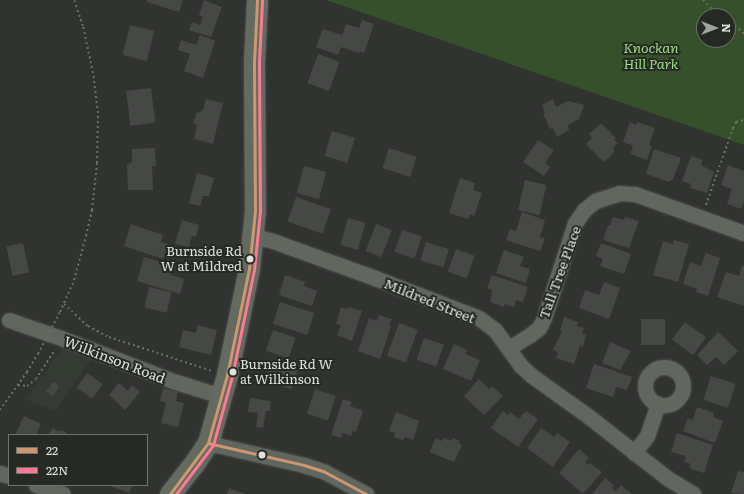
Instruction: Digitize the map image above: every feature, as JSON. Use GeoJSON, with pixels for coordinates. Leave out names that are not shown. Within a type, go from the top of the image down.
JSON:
{"type":"FeatureCollection","features":[{"type":"Feature","properties":{"kind":"street"},"geometry":{"type":"LineString","coordinates":[[170,494],[208,443],[227,375],[249,270],[253,236],[256,178],[254,54],[257,0]]}},
{"type":"Feature","properties":{"kind":"street","name":"Tall Tree Place"},"geometry":{"type":"LineString","coordinates":[[509,348],[539,328],[576,223],[584,210],[601,198],[619,193],[635,194],[744,233]]}},
{"type":"Feature","properties":{"kind":"street","name":"Mildred Street"},"geometry":{"type":"LineString","coordinates":[[253,236],[274,241],[479,318],[490,326],[509,348],[521,366],[532,376],[588,416],[667,478],[694,494]]}},
{"type":"Feature","properties":{"kind":"street","name":"Wilkinson Road"},"geometry":{"type":"LineString","coordinates":[[9,320],[61,338],[173,381],[221,396]]}},
{"type":"Feature","properties":{"kind":"street"},"geometry":{"type":"LineString","coordinates":[[634,453],[646,436],[658,404]]}},
{"type":"Feature","properties":{"kind":"street"},"geometry":{"type":"LineString","coordinates":[[208,443],[304,465],[324,472],[366,494]]}},
{"type":"Feature","properties":{"kind":"street"},"geometry":{"type":"LineString","coordinates":[[39,486],[63,494]]}},
{"type":"Feature","properties":{"kind":"path"},"geometry":{"type":"LineString","coordinates":[[0,410],[38,354],[64,304],[74,280],[92,210],[98,150],[98,113],[94,78],[83,26],[74,0]]}},
{"type":"Feature","properties":{"kind":"path"},"geometry":{"type":"LineString","coordinates":[[702,0],[711,8]]}},
{"type":"Feature","properties":{"kind":"path"},"geometry":{"type":"LineString","coordinates":[[736,26],[744,34]]}},
{"type":"Feature","properties":{"kind":"path"},"geometry":{"type":"LineString","coordinates":[[710,193],[733,128],[736,122],[744,120]]}},
{"type":"Feature","properties":{"kind":"path"},"geometry":{"type":"LineString","coordinates":[[64,304],[88,326],[109,337],[227,375]]}},
{"type":"Feature","properties":{"kind":"path"},"geometry":{"type":"LineString","coordinates":[[18,385],[27,386],[36,379],[49,360],[61,338]]}},
{"type":"Feature","properties":{"kind":"shaded area"},"geometry":{"type":"Polygon","coordinates":[[[62,348],[92,358],[56,411],[26,400],[62,348]]]}},
{"type":"Feature","properties":{"kind":"green space","name":"Knockan Hill Park"},"geometry":{"type":"Polygon","coordinates":[[[326,0],[744,0],[744,145],[326,0]]]}},
{"type":"Feature","properties":{"kind":"building"},"geometry":{"type":"Polygon","coordinates":[[[147,0],[183,0],[179,12],[147,2],[147,0]]]}},
{"type":"Feature","properties":{"kind":"building"},"geometry":{"type":"Polygon","coordinates":[[[204,0],[222,7],[211,37],[189,30],[192,22],[200,25],[203,17],[199,15],[204,0]]]}},
{"type":"Feature","properties":{"kind":"building"},"geometry":{"type":"Polygon","coordinates":[[[362,20],[374,24],[364,53],[360,51],[359,53],[341,47],[338,55],[316,47],[323,29],[342,35],[346,24],[359,28],[362,20]]]}},
{"type":"Feature","properties":{"kind":"building"},"geometry":{"type":"Polygon","coordinates":[[[130,25],[154,31],[147,61],[123,55],[130,25]]]}},
{"type":"Feature","properties":{"kind":"building"},"geometry":{"type":"Polygon","coordinates":[[[200,35],[215,41],[203,78],[184,71],[190,54],[178,50],[181,40],[196,45],[200,35]]]}},
{"type":"Feature","properties":{"kind":"building"},"geometry":{"type":"Polygon","coordinates":[[[318,54],[340,62],[329,91],[307,83],[318,54]]]}},
{"type":"Feature","properties":{"kind":"building"},"geometry":{"type":"Polygon","coordinates":[[[151,88],[155,123],[130,126],[126,91],[151,88]]]}},
{"type":"Feature","properties":{"kind":"building"},"geometry":{"type":"Polygon","coordinates":[[[206,99],[223,103],[213,144],[194,139],[197,125],[193,123],[197,112],[199,113],[203,109],[206,99]]]}},
{"type":"Feature","properties":{"kind":"building"},"geometry":{"type":"Polygon","coordinates":[[[553,99],[556,107],[568,101],[584,105],[579,119],[568,125],[569,130],[557,137],[553,128],[550,129],[543,114],[545,113],[542,105],[553,99]]]}},
{"type":"Feature","properties":{"kind":"building"},"geometry":{"type":"Polygon","coordinates":[[[630,122],[636,125],[637,122],[655,128],[649,145],[652,146],[647,160],[630,154],[633,146],[623,142],[630,122]]]}},
{"type":"Feature","properties":{"kind":"building"},"geometry":{"type":"Polygon","coordinates":[[[601,123],[616,138],[614,140],[618,143],[613,148],[615,151],[604,162],[586,144],[592,138],[589,134],[601,123]]]}},
{"type":"Feature","properties":{"kind":"building"},"geometry":{"type":"Polygon","coordinates":[[[332,131],[355,138],[347,163],[324,156],[332,131]]]}},
{"type":"Feature","properties":{"kind":"building"},"geometry":{"type":"Polygon","coordinates":[[[538,140],[554,150],[545,163],[550,167],[544,176],[523,162],[538,140]]]}},
{"type":"Feature","properties":{"kind":"building"},"geometry":{"type":"Polygon","coordinates":[[[155,148],[156,166],[152,166],[153,190],[128,190],[127,165],[132,162],[132,149],[155,148]]]}},
{"type":"Feature","properties":{"kind":"building"},"geometry":{"type":"Polygon","coordinates":[[[389,148],[417,157],[410,177],[383,168],[389,148]]]}},
{"type":"Feature","properties":{"kind":"building"},"geometry":{"type":"Polygon","coordinates":[[[654,149],[681,158],[673,179],[669,182],[646,174],[654,149]]]}},
{"type":"Feature","properties":{"kind":"building"},"geometry":{"type":"Polygon","coordinates":[[[691,156],[703,160],[701,165],[714,172],[707,193],[690,188],[691,184],[682,181],[691,156]]]}},
{"type":"Feature","properties":{"kind":"building"},"geometry":{"type":"Polygon","coordinates":[[[728,165],[744,171],[744,202],[741,209],[727,204],[732,189],[721,185],[728,165]]]}},
{"type":"Feature","properties":{"kind":"building"},"geometry":{"type":"Polygon","coordinates":[[[304,166],[326,172],[319,199],[297,193],[304,166]]]}},
{"type":"Feature","properties":{"kind":"building"},"geometry":{"type":"Polygon","coordinates":[[[197,173],[214,178],[209,196],[203,196],[200,206],[189,203],[197,173]]]}},
{"type":"Feature","properties":{"kind":"building"},"geometry":{"type":"Polygon","coordinates":[[[460,178],[475,183],[473,190],[482,193],[474,216],[470,214],[468,219],[449,213],[460,178]]]}},
{"type":"Feature","properties":{"kind":"building"},"geometry":{"type":"Polygon","coordinates":[[[525,180],[546,185],[539,215],[518,210],[525,180]]]}},
{"type":"Feature","properties":{"kind":"building"},"geometry":{"type":"Polygon","coordinates":[[[296,197],[331,209],[323,234],[288,222],[296,197]]]}},
{"type":"Feature","properties":{"kind":"building"},"geometry":{"type":"Polygon","coordinates":[[[522,212],[545,220],[540,237],[545,238],[540,251],[506,240],[510,229],[516,231],[522,212]]]}},
{"type":"Feature","properties":{"kind":"building"},"geometry":{"type":"Polygon","coordinates":[[[613,217],[624,220],[625,217],[639,221],[629,248],[603,240],[608,225],[610,226],[613,217]]]}},
{"type":"Feature","properties":{"kind":"building"},"geometry":{"type":"Polygon","coordinates":[[[348,218],[365,223],[358,250],[340,245],[348,218]]]}},
{"type":"Feature","properties":{"kind":"building"},"geometry":{"type":"Polygon","coordinates":[[[182,220],[199,225],[196,237],[192,236],[189,247],[175,244],[182,220]]]}},
{"type":"Feature","properties":{"kind":"building"},"geometry":{"type":"Polygon","coordinates":[[[131,224],[163,235],[161,242],[168,244],[163,259],[124,246],[131,224]]]}},
{"type":"Feature","properties":{"kind":"building"},"geometry":{"type":"Polygon","coordinates":[[[376,224],[392,230],[381,257],[366,251],[376,224]]]}},
{"type":"Feature","properties":{"kind":"building"},"geometry":{"type":"Polygon","coordinates":[[[402,230],[422,237],[414,259],[395,252],[402,230]]]}},
{"type":"Feature","properties":{"kind":"building"},"geometry":{"type":"Polygon","coordinates":[[[674,240],[689,244],[678,282],[653,275],[663,241],[673,244],[674,240]]]}},
{"type":"Feature","properties":{"kind":"building"},"geometry":{"type":"Polygon","coordinates":[[[426,242],[449,249],[443,267],[420,260],[426,242]]]}},
{"type":"Feature","properties":{"kind":"building"},"geometry":{"type":"Polygon","coordinates":[[[23,243],[29,272],[13,276],[6,247],[23,243]]]}},
{"type":"Feature","properties":{"kind":"building"},"geometry":{"type":"Polygon","coordinates":[[[601,243],[631,254],[624,274],[600,266],[603,259],[596,256],[601,243]]]}},
{"type":"Feature","properties":{"kind":"building"},"geometry":{"type":"Polygon","coordinates":[[[456,249],[475,256],[467,278],[448,272],[456,249]]]}},
{"type":"Feature","properties":{"kind":"building"},"geometry":{"type":"Polygon","coordinates":[[[504,250],[524,257],[520,266],[530,269],[526,283],[496,273],[504,250]]]}},
{"type":"Feature","properties":{"kind":"building"},"geometry":{"type":"Polygon","coordinates":[[[706,253],[720,258],[708,296],[696,292],[697,289],[683,284],[690,262],[701,266],[706,253]]]}},
{"type":"Feature","properties":{"kind":"building"},"geometry":{"type":"Polygon","coordinates":[[[144,257],[174,266],[171,275],[184,279],[180,294],[137,281],[144,257]]]}},
{"type":"Feature","properties":{"kind":"building"},"geometry":{"type":"Polygon","coordinates":[[[742,265],[744,266],[744,306],[717,297],[726,272],[739,276],[742,265]]]}},
{"type":"Feature","properties":{"kind":"building"},"geometry":{"type":"Polygon","coordinates":[[[285,275],[305,282],[304,286],[317,291],[312,306],[279,295],[285,275]]]}},
{"type":"Feature","properties":{"kind":"building"},"geometry":{"type":"Polygon","coordinates":[[[492,275],[528,287],[523,302],[516,300],[514,307],[505,304],[504,307],[490,302],[492,290],[487,288],[492,275]]]}},
{"type":"Feature","properties":{"kind":"building"},"geometry":{"type":"Polygon","coordinates":[[[604,282],[620,288],[609,319],[579,308],[585,290],[599,295],[604,282]]]}},
{"type":"Feature","properties":{"kind":"building"},"geometry":{"type":"Polygon","coordinates":[[[149,287],[171,292],[167,313],[144,307],[149,287]]]}},
{"type":"Feature","properties":{"kind":"building"},"geometry":{"type":"Polygon","coordinates":[[[280,302],[314,313],[307,335],[273,324],[280,302]]]}},
{"type":"Feature","properties":{"kind":"building"},"geometry":{"type":"Polygon","coordinates":[[[341,307],[348,309],[349,307],[362,311],[352,341],[337,335],[341,325],[336,324],[341,307]]]}},
{"type":"Feature","properties":{"kind":"building"},"geometry":{"type":"Polygon","coordinates":[[[379,315],[392,319],[380,359],[358,351],[369,318],[377,321],[379,315]]]}},
{"type":"Feature","properties":{"kind":"building"},"geometry":{"type":"Polygon","coordinates":[[[564,317],[578,322],[577,326],[584,328],[582,334],[586,335],[583,347],[580,346],[574,364],[556,358],[558,352],[553,350],[562,331],[560,331],[564,317]]]}},
{"type":"Feature","properties":{"kind":"building"},"geometry":{"type":"Polygon","coordinates":[[[641,319],[665,319],[665,345],[641,345],[641,319]]]}},
{"type":"Feature","properties":{"kind":"building"},"geometry":{"type":"Polygon","coordinates":[[[685,322],[706,337],[693,355],[672,340],[685,322]]]}},
{"type":"Feature","properties":{"kind":"building"},"geometry":{"type":"Polygon","coordinates":[[[399,323],[418,330],[406,363],[387,356],[399,323]]]}},
{"type":"Feature","properties":{"kind":"building"},"geometry":{"type":"Polygon","coordinates":[[[198,325],[217,330],[211,355],[179,347],[183,330],[196,333],[198,325]]]}},
{"type":"Feature","properties":{"kind":"building"},"geometry":{"type":"Polygon","coordinates":[[[273,330],[296,338],[289,359],[266,351],[273,330]]]}},
{"type":"Feature","properties":{"kind":"building"},"geometry":{"type":"Polygon","coordinates":[[[718,332],[738,351],[724,365],[716,357],[707,365],[697,355],[718,332]]]}},
{"type":"Feature","properties":{"kind":"building"},"geometry":{"type":"Polygon","coordinates":[[[424,338],[444,345],[436,367],[417,360],[424,338]]]}},
{"type":"Feature","properties":{"kind":"building"},"geometry":{"type":"Polygon","coordinates":[[[610,342],[631,351],[620,370],[602,363],[610,342]]]}},
{"type":"Feature","properties":{"kind":"building"},"geometry":{"type":"Polygon","coordinates":[[[454,344],[467,350],[465,354],[480,360],[471,381],[443,369],[454,344]]]}},
{"type":"Feature","properties":{"kind":"building"},"geometry":{"type":"Polygon","coordinates":[[[271,361],[298,369],[292,389],[265,381],[271,361]]]}},
{"type":"Feature","properties":{"kind":"building"},"geometry":{"type":"Polygon","coordinates":[[[594,364],[632,377],[627,390],[616,387],[613,397],[586,388],[594,364]]]}},
{"type":"Feature","properties":{"kind":"building"},"geometry":{"type":"Polygon","coordinates":[[[87,373],[103,384],[92,399],[77,388],[87,373]]]}},
{"type":"Feature","properties":{"kind":"building"},"geometry":{"type":"Polygon","coordinates":[[[711,376],[736,384],[728,408],[703,400],[711,376]]]}},
{"type":"Feature","properties":{"kind":"building"},"geometry":{"type":"Polygon","coordinates":[[[479,379],[489,389],[492,386],[503,396],[484,415],[464,396],[479,379]]]}},
{"type":"Feature","properties":{"kind":"building"},"geometry":{"type":"Polygon","coordinates":[[[53,382],[59,386],[53,396],[46,392],[53,382]]]}},
{"type":"Feature","properties":{"kind":"building"},"geometry":{"type":"Polygon","coordinates":[[[119,383],[128,391],[132,385],[140,392],[125,410],[109,395],[119,383]]]}},
{"type":"Feature","properties":{"kind":"building"},"geometry":{"type":"Polygon","coordinates":[[[163,388],[178,392],[176,401],[184,403],[178,427],[161,423],[166,403],[160,401],[163,388]]]}},
{"type":"Feature","properties":{"kind":"building"},"geometry":{"type":"Polygon","coordinates":[[[315,389],[336,396],[328,421],[307,414],[315,389]]]}},
{"type":"Feature","properties":{"kind":"building"},"geometry":{"type":"Polygon","coordinates":[[[250,398],[271,401],[270,411],[266,411],[263,428],[256,427],[258,413],[248,412],[250,398]]]}},
{"type":"Feature","properties":{"kind":"building"},"geometry":{"type":"Polygon","coordinates":[[[343,399],[352,402],[350,406],[363,411],[356,432],[353,431],[351,436],[343,433],[341,438],[331,435],[343,399]]]}},
{"type":"Feature","properties":{"kind":"building"},"geometry":{"type":"Polygon","coordinates":[[[697,407],[714,413],[713,417],[723,421],[715,443],[683,431],[688,418],[693,420],[697,407]]]}},
{"type":"Feature","properties":{"kind":"building"},"geometry":{"type":"Polygon","coordinates":[[[503,411],[508,415],[510,412],[519,419],[526,411],[538,419],[518,447],[491,428],[503,411]]]}},
{"type":"Feature","properties":{"kind":"building"},"geometry":{"type":"Polygon","coordinates":[[[396,412],[419,421],[413,440],[405,437],[403,440],[394,437],[395,433],[389,431],[396,412]]]}},
{"type":"Feature","properties":{"kind":"building"},"geometry":{"type":"Polygon","coordinates":[[[24,416],[41,424],[36,434],[15,434],[24,416]]]}},
{"type":"Feature","properties":{"kind":"building"},"geometry":{"type":"Polygon","coordinates":[[[53,428],[67,433],[66,434],[49,434],[53,428]]]}},
{"type":"Feature","properties":{"kind":"building"},"geometry":{"type":"Polygon","coordinates":[[[541,428],[554,437],[557,433],[570,442],[553,467],[527,448],[541,428]]]}},
{"type":"Feature","properties":{"kind":"building"},"geometry":{"type":"Polygon","coordinates":[[[677,433],[713,445],[704,473],[689,468],[691,464],[684,462],[686,456],[671,452],[677,433]]]}},
{"type":"Feature","properties":{"kind":"building"},"geometry":{"type":"Polygon","coordinates":[[[436,438],[442,441],[444,438],[451,441],[453,438],[460,441],[459,443],[462,445],[454,462],[430,452],[436,438]]]}},
{"type":"Feature","properties":{"kind":"building"},"geometry":{"type":"Polygon","coordinates":[[[579,449],[589,458],[585,462],[588,465],[590,463],[602,472],[583,494],[559,473],[579,449]]]}},
{"type":"Feature","properties":{"kind":"building"},"geometry":{"type":"Polygon","coordinates":[[[738,471],[744,472],[744,494],[731,493],[738,471]]]}},
{"type":"Feature","properties":{"kind":"building"},"geometry":{"type":"Polygon","coordinates":[[[605,478],[614,485],[612,488],[616,491],[621,485],[632,494],[592,494],[605,478]]]}},
{"type":"Feature","properties":{"kind":"building"},"geometry":{"type":"Polygon","coordinates":[[[110,486],[132,486],[130,493],[110,486]]]}},
{"type":"Feature","properties":{"kind":"building"},"geometry":{"type":"Polygon","coordinates":[[[229,488],[246,494],[227,494],[229,488]]]}},
{"type":"Feature","properties":{"kind":"transit line","name":"22"},"geometry":{"type":"LineString","coordinates":[[170,494],[208,443],[227,375],[249,269],[255,211],[254,62],[257,0]]}},
{"type":"Feature","properties":{"kind":"transit line","name":"22N"},"geometry":{"type":"LineString","coordinates":[[176,494],[213,445],[232,376],[254,270],[260,211],[259,62],[262,0]]}},
{"type":"Feature","properties":{"kind":"transit line","name":"22"},"geometry":{"type":"LineString","coordinates":[[208,443],[304,465],[325,472],[366,494]]}},
{"type":"Feature","properties":{"kind":"place","name":"Burnside Rd W at Mildred"},"geometry":{"type":"Point","coordinates":[250,259]}},
{"type":"Feature","properties":{"kind":"place","name":"Burnside Rd W at Wilkinson"},"geometry":{"type":"Point","coordinates":[233,372]}}]}
